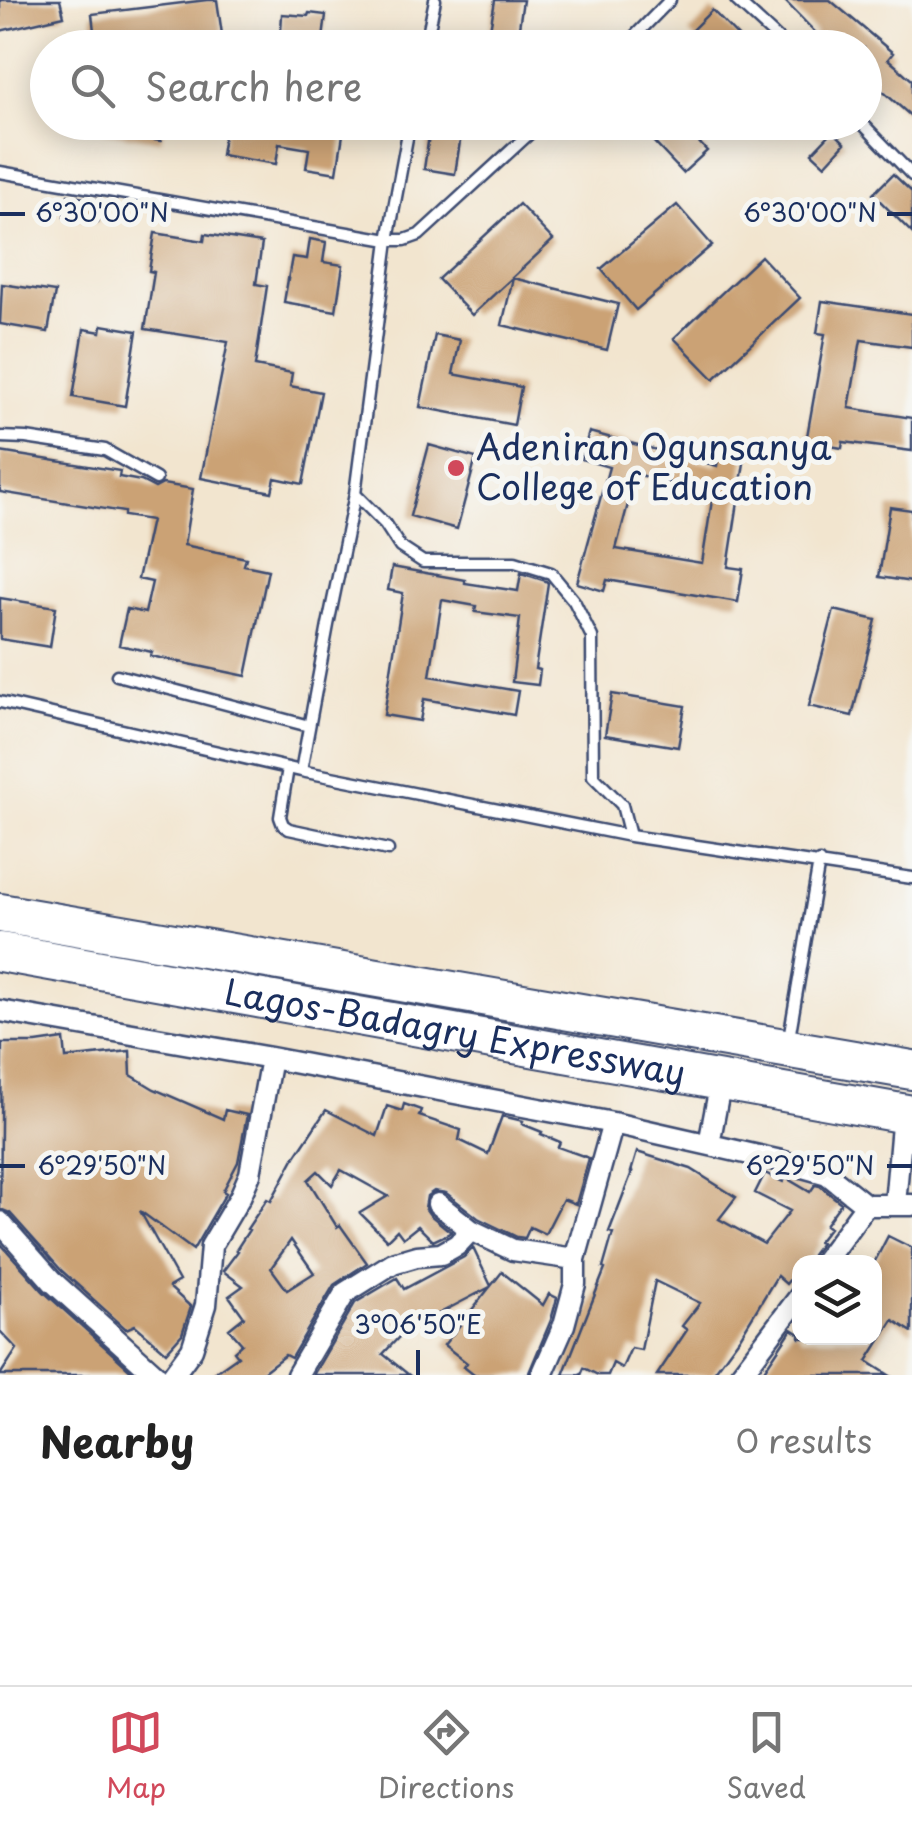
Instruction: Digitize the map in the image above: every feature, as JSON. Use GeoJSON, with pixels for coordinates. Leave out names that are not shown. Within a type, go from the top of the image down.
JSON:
{"type":"FeatureCollection","features":[{"type":"Feature","properties":{"kind":"highway","name":"Lagos-Badagry Expressway"},"geometry":{"type":"LineString","coordinates":[[0,914],[912,1070]]}},
{"type":"Feature","properties":{"kind":"highway","name":"Lagos-Badagry Expressway"},"geometry":{"type":"LineString","coordinates":[[0,952],[908,1114]]}},
{"type":"Feature","properties":{"kind":"street"},"geometry":{"type":"LineString","coordinates":[[0,1011],[271,1058],[708,1144],[827,1174],[866,1204],[903,1204],[908,1114]]}},
{"type":"Feature","properties":{"kind":"street"},"geometry":{"type":"LineString","coordinates":[[173,1375],[192,1348],[206,1305],[211,1246],[250,1174],[271,1058]]}},
{"type":"Feature","properties":{"kind":"street"},"geometry":{"type":"LineString","coordinates":[[708,1144],[721,1081]]}},
{"type":"Feature","properties":{"kind":"street"},"geometry":{"type":"LineString","coordinates":[[542,1375],[564,1325],[575,1284],[575,1259],[613,1123]]}},
{"type":"Feature","properties":{"kind":"street"},"geometry":{"type":"LineString","coordinates":[[438,1204],[470,1230],[513,1250],[575,1259]]}},
{"type":"Feature","properties":{"kind":"street"},"geometry":{"type":"LineString","coordinates":[[829,1255],[866,1204]]}},
{"type":"Feature","properties":{"kind":"street"},"geometry":{"type":"LineString","coordinates":[[0,1222],[52,1281],[156,1375]]}},
{"type":"Feature","properties":{"kind":"street"},"geometry":{"type":"LineString","coordinates":[[297,1375],[345,1293],[393,1263],[441,1254],[457,1245],[470,1230]]}},
{"type":"Feature","properties":{"kind":"street"},"geometry":{"type":"LineString","coordinates":[[740,1375],[792,1307]]}},
{"type":"Feature","properties":{"kind":"lane"},"geometry":{"type":"LineString","coordinates":[[429,30],[435,0]]}},
{"type":"Feature","properties":{"kind":"lane"},"geometry":{"type":"LineString","coordinates":[[641,30],[670,0]]}},
{"type":"Feature","properties":{"kind":"lane"},"geometry":{"type":"LineString","coordinates":[[736,0],[768,30]]}},
{"type":"Feature","properties":{"kind":"lane"},"geometry":{"type":"LineString","coordinates":[[301,771],[355,494],[388,240],[407,140]]}},
{"type":"Feature","properties":{"kind":"lane"},"geometry":{"type":"LineString","coordinates":[[0,172],[406,240],[420,235],[523,140]]}},
{"type":"Feature","properties":{"kind":"lane"},"geometry":{"type":"LineString","coordinates":[[878,140],[912,175]]}},
{"type":"Feature","properties":{"kind":"lane"},"geometry":{"type":"LineString","coordinates":[[0,437],[106,450],[156,479]]}},
{"type":"Feature","properties":{"kind":"lane"},"geometry":{"type":"LineString","coordinates":[[355,494],[400,547],[423,562],[515,562],[552,574],[574,601],[592,636],[593,776],[622,805],[630,836]]}},
{"type":"Feature","properties":{"kind":"lane"},"geometry":{"type":"LineString","coordinates":[[117,675],[310,726]]}},
{"type":"Feature","properties":{"kind":"lane"},"geometry":{"type":"LineString","coordinates":[[0,702],[301,771],[630,836],[912,878]]}},
{"type":"Feature","properties":{"kind":"lane"},"geometry":{"type":"LineString","coordinates":[[288,768],[280,816],[283,825],[388,850]]}},
{"type":"Feature","properties":{"kind":"lane"},"geometry":{"type":"LineString","coordinates":[[787,1049],[818,862]]}},
{"type":"Feature","properties":{"kind":"building"},"geometry":{"type":"Polygon","coordinates":[[[0,0],[60,0],[64,16],[0,31],[0,0]]]}},
{"type":"Feature","properties":{"kind":"building"},"geometry":{"type":"Polygon","coordinates":[[[217,0],[221,30],[94,30],[92,14],[217,0]]]}},
{"type":"Feature","properties":{"kind":"building"},"geometry":{"type":"Polygon","coordinates":[[[495,0],[523,0],[519,30],[490,30],[495,0]]]}},
{"type":"Feature","properties":{"kind":"building"},"geometry":{"type":"Polygon","coordinates":[[[784,0],[830,0],[866,30],[813,30],[784,0]]]}},
{"type":"Feature","properties":{"kind":"building"},"geometry":{"type":"Polygon","coordinates":[[[712,10],[731,30],[692,30],[712,10]]]}},
{"type":"Feature","properties":{"kind":"building"},"geometry":{"type":"Polygon","coordinates":[[[282,14],[326,15],[324,30],[281,30],[282,14]]]}},
{"type":"Feature","properties":{"kind":"building"},"geometry":{"type":"Polygon","coordinates":[[[882,44],[893,53],[888,59],[912,80],[912,117],[882,91],[882,44]]]}},
{"type":"Feature","properties":{"kind":"building"},"geometry":{"type":"Polygon","coordinates":[[[223,140],[342,140],[337,173],[306,168],[309,149],[279,144],[276,164],[221,155],[223,140]]]}},
{"type":"Feature","properties":{"kind":"building"},"geometry":{"type":"Polygon","coordinates":[[[428,140],[460,140],[455,174],[424,169],[428,140]]]}},
{"type":"Feature","properties":{"kind":"building"},"geometry":{"type":"Polygon","coordinates":[[[652,140],[697,140],[707,151],[683,173],[652,140]]]}},
{"type":"Feature","properties":{"kind":"building"},"geometry":{"type":"Polygon","coordinates":[[[824,140],[845,143],[825,165],[812,153],[824,140]]]}},
{"type":"Feature","properties":{"kind":"building"},"geometry":{"type":"Polygon","coordinates":[[[893,174],[912,192],[912,233],[873,194],[893,174]]]}},
{"type":"Feature","properties":{"kind":"building"},"geometry":{"type":"Polygon","coordinates":[[[68,195],[101,201],[98,222],[64,217],[68,195]]]}},
{"type":"Feature","properties":{"kind":"building"},"geometry":{"type":"Polygon","coordinates":[[[519,204],[553,240],[472,315],[438,279],[519,204]]]}},
{"type":"Feature","properties":{"kind":"building"},"geometry":{"type":"Polygon","coordinates":[[[677,205],[712,245],[636,310],[601,269],[677,205]]]}},
{"type":"Feature","properties":{"kind":"building"},"geometry":{"type":"Polygon","coordinates":[[[155,233],[204,241],[205,234],[262,243],[256,284],[267,286],[255,366],[292,373],[290,386],[321,392],[303,484],[275,478],[272,492],[201,478],[228,342],[145,329],[154,272],[149,271],[155,233]]]}},
{"type":"Feature","properties":{"kind":"building"},"geometry":{"type":"Polygon","coordinates":[[[310,239],[326,242],[323,262],[343,265],[336,311],[284,302],[292,257],[307,259],[310,239]]]}},
{"type":"Feature","properties":{"kind":"building"},"geometry":{"type":"Polygon","coordinates":[[[761,256],[800,298],[714,379],[674,338],[761,256]]]}},
{"type":"Feature","properties":{"kind":"building"},"geometry":{"type":"Polygon","coordinates":[[[513,278],[618,304],[607,350],[502,325],[513,278]]]}},
{"type":"Feature","properties":{"kind":"building"},"geometry":{"type":"Polygon","coordinates":[[[2,284],[55,292],[48,332],[0,324],[2,284]]]}},
{"type":"Feature","properties":{"kind":"building"},"geometry":{"type":"Polygon","coordinates":[[[822,301],[912,314],[912,347],[861,340],[849,408],[912,418],[912,451],[843,442],[842,448],[806,442],[825,334],[817,333],[822,301]]]}},
{"type":"Feature","properties":{"kind":"building"},"geometry":{"type":"Polygon","coordinates":[[[102,325],[137,331],[125,406],[73,397],[84,329],[101,332],[102,325]]]}},
{"type":"Feature","properties":{"kind":"building"},"geometry":{"type":"Polygon","coordinates":[[[435,335],[460,340],[453,374],[521,387],[514,425],[420,407],[435,335]]]}},
{"type":"Feature","properties":{"kind":"building"},"geometry":{"type":"Polygon","coordinates":[[[589,432],[717,466],[720,446],[746,450],[728,567],[743,569],[738,602],[607,580],[604,591],[577,583],[609,467],[581,459],[589,432]],[[636,474],[616,549],[702,563],[713,494],[636,474]]]}},
{"type":"Feature","properties":{"kind":"building"},"geometry":{"type":"Polygon","coordinates":[[[429,445],[476,458],[457,529],[410,516],[429,445]]]}},
{"type":"Feature","properties":{"kind":"building"},"geometry":{"type":"Polygon","coordinates":[[[0,452],[120,471],[119,477],[155,488],[163,484],[193,489],[184,545],[246,558],[244,565],[268,570],[246,676],[151,656],[152,652],[119,645],[127,609],[145,613],[152,582],[138,579],[151,520],[0,492],[0,452]]]}},
{"type":"Feature","properties":{"kind":"building"},"geometry":{"type":"Polygon","coordinates":[[[890,507],[912,510],[912,582],[879,577],[890,507]]]}},
{"type":"Feature","properties":{"kind":"building"},"geometry":{"type":"Polygon","coordinates":[[[392,567],[518,591],[521,573],[548,583],[535,669],[540,670],[538,685],[512,682],[520,618],[475,612],[476,606],[442,600],[430,676],[518,691],[514,715],[424,699],[420,721],[384,715],[403,593],[388,590],[392,567]]]}},
{"type":"Feature","properties":{"kind":"building"},"geometry":{"type":"Polygon","coordinates":[[[0,598],[56,607],[50,647],[0,639],[0,598]]]}},
{"type":"Feature","properties":{"kind":"building"},"geometry":{"type":"Polygon","coordinates":[[[834,610],[876,620],[852,716],[809,706],[834,610]]]}},
{"type":"Feature","properties":{"kind":"building"},"geometry":{"type":"Polygon","coordinates":[[[612,694],[685,706],[678,747],[605,735],[612,694]]]}},
{"type":"Feature","properties":{"kind":"building"},"geometry":{"type":"Polygon","coordinates":[[[64,1039],[66,1058],[130,1051],[131,1075],[154,1089],[223,1119],[225,1110],[247,1115],[238,1162],[223,1191],[226,1193],[193,1250],[140,1211],[179,1281],[169,1287],[191,1307],[182,1334],[166,1352],[135,1325],[126,1329],[62,1271],[10,1213],[0,1209],[2,1043],[64,1039]]]}},
{"type":"Feature","properties":{"kind":"building"},"geometry":{"type":"Polygon","coordinates":[[[404,1104],[421,1110],[419,1116],[461,1130],[459,1140],[488,1154],[502,1116],[523,1121],[522,1124],[560,1142],[558,1147],[589,1158],[576,1204],[563,1199],[545,1234],[530,1227],[525,1238],[478,1218],[446,1193],[434,1191],[427,1196],[425,1208],[451,1232],[433,1241],[418,1226],[403,1238],[397,1230],[387,1240],[360,1213],[388,1196],[341,1170],[332,1185],[318,1171],[308,1180],[337,1227],[340,1225],[367,1263],[334,1285],[291,1358],[285,1355],[259,1375],[211,1375],[238,1356],[234,1351],[242,1344],[229,1329],[244,1317],[229,1296],[243,1286],[223,1271],[326,1110],[377,1136],[387,1106],[402,1111],[404,1104]],[[291,1240],[271,1268],[287,1290],[314,1273],[291,1240]]]}},
{"type":"Feature","properties":{"kind":"building"},"geometry":{"type":"Polygon","coordinates":[[[637,1152],[691,1169],[736,1197],[719,1219],[764,1244],[790,1211],[755,1193],[765,1173],[783,1182],[786,1178],[810,1192],[815,1185],[820,1186],[841,1203],[825,1225],[829,1228],[812,1255],[792,1255],[792,1277],[786,1284],[777,1276],[712,1375],[657,1375],[687,1330],[682,1326],[700,1303],[655,1281],[641,1350],[631,1348],[622,1368],[613,1363],[608,1375],[584,1368],[581,1375],[563,1375],[605,1269],[613,1233],[609,1232],[637,1152]]]}},
{"type":"Feature","properties":{"kind":"building"},"geometry":{"type":"Polygon","coordinates":[[[888,1236],[912,1248],[912,1332],[893,1320],[882,1337],[882,1255],[878,1255],[888,1236]]]}},
{"type":"Feature","properties":{"kind":"building"},"geometry":{"type":"Polygon","coordinates":[[[0,1243],[43,1291],[136,1375],[0,1375],[17,1349],[0,1331],[0,1243]]]}},
{"type":"Feature","properties":{"kind":"building"},"geometry":{"type":"Polygon","coordinates":[[[473,1248],[491,1286],[502,1272],[543,1305],[549,1294],[557,1298],[528,1375],[474,1375],[464,1367],[467,1363],[444,1345],[490,1287],[415,1326],[383,1354],[409,1375],[313,1375],[355,1303],[397,1278],[404,1289],[464,1257],[473,1248]]]}},
{"type":"Feature","properties":{"kind":"building"},"geometry":{"type":"Polygon","coordinates":[[[792,1329],[792,1345],[877,1345],[867,1361],[889,1375],[761,1375],[792,1329]]]}},
{"type":"Feature","properties":{"kind":"place","name":"Adeniran Ogunsanya College of Education"},"geometry":{"type":"Point","coordinates":[456,468]}}]}
